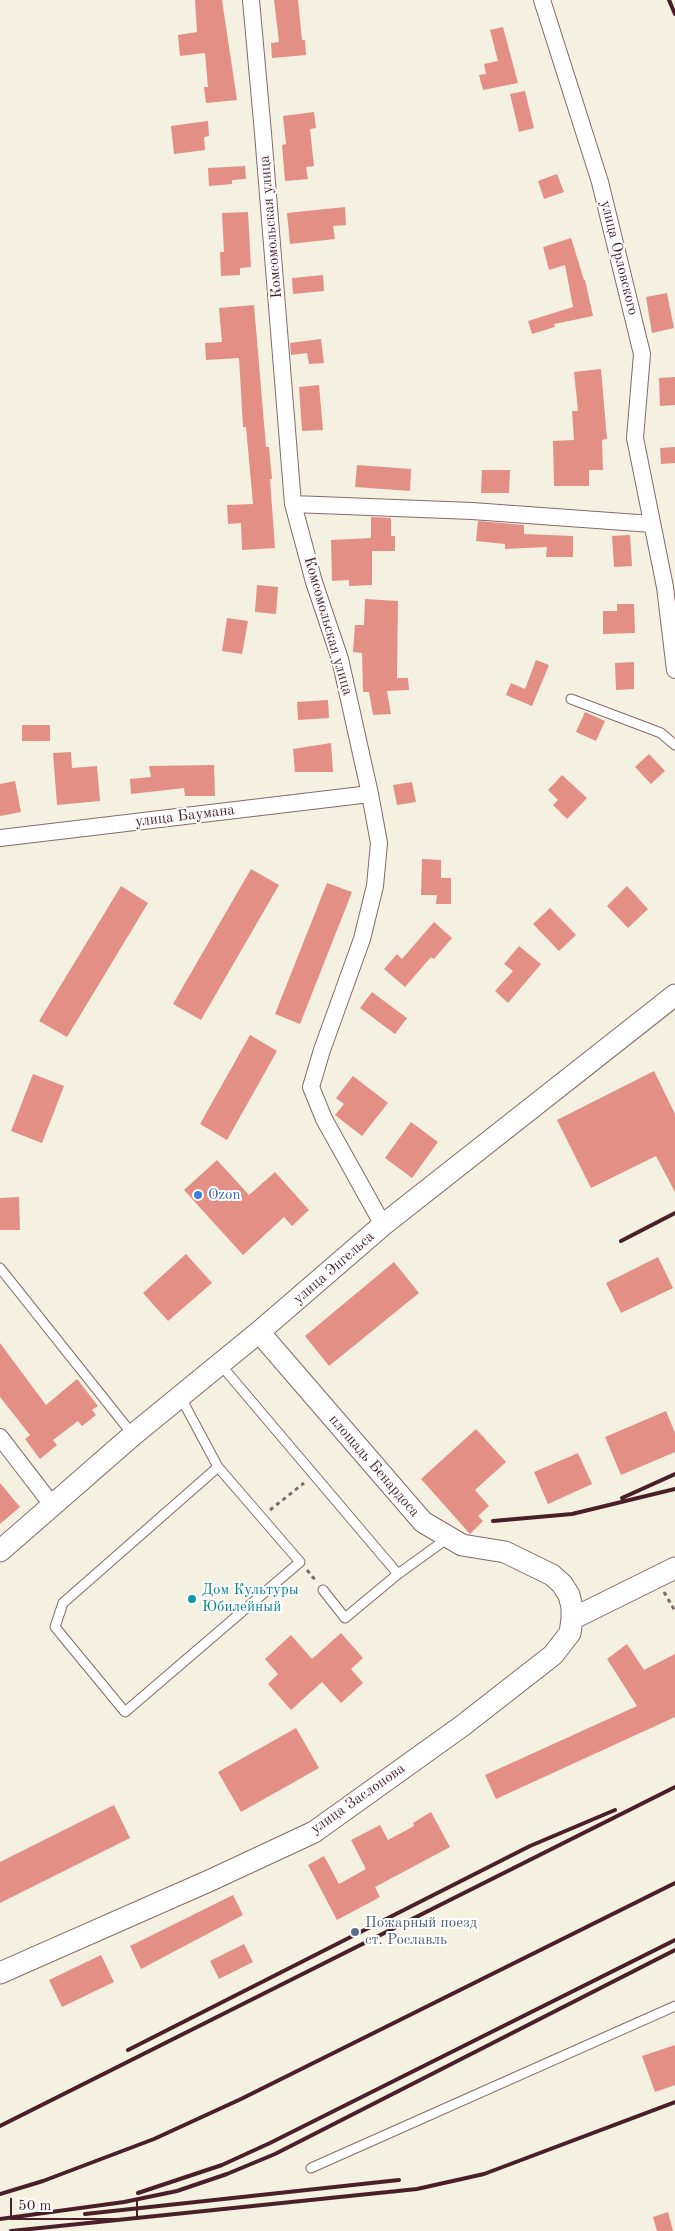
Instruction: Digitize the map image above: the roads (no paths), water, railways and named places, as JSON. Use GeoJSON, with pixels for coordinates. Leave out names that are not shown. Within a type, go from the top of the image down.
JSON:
{"type":"FeatureCollection","features":[{"type":"Feature","properties":{"kind":"street","name":"Комсомольская улица"},"geometry":{"type":"LineString","coordinates":[[251,0],[264,132],[293,504],[314,582],[340,659],[379,843],[375,886],[362,939],[322,1050],[311,1087],[324,1119],[383,1226]]}},
{"type":"Feature","properties":{"kind":"street","name":"улица Орловского"},"geometry":{"type":"LineString","coordinates":[[542,0],[600,182],[642,354],[635,438],[665,587],[675,670]]}},
{"type":"Feature","properties":{"kind":"street"},"geometry":{"type":"LineString","coordinates":[[293,504],[472,511],[652,524]]}},
{"type":"Feature","properties":{"kind":"street","name":"улица Баумана"},"geometry":{"type":"LineString","coordinates":[[0,838],[370,794]]}},
{"type":"Feature","properties":{"kind":"street","name":"улица Энгельса"},"geometry":{"type":"LineString","coordinates":[[0,1550],[133,1435],[259,1332],[383,1226],[675,995]]}},
{"type":"Feature","properties":{"kind":"street","name":"площадь Бенардоса"},"geometry":{"type":"LineString","coordinates":[[259,1332],[422,1522],[462,1544],[505,1552],[552,1575],[562,1584],[569,1595],[572,1619]]}},
{"type":"Feature","properties":{"kind":"street"},"geometry":{"type":"LineString","coordinates":[[0,1437],[53,1506]]}},
{"type":"Feature","properties":{"kind":"street"},"geometry":{"type":"LineString","coordinates":[[572,1619],[675,1568]]}},
{"type":"Feature","properties":{"kind":"street","name":"улица Заслонова"},"geometry":{"type":"LineString","coordinates":[[0,1973],[211,1880],[314,1832],[462,1726],[553,1655],[570,1633],[572,1619]]}},
{"type":"Feature","properties":{"kind":"lane"},"geometry":{"type":"LineString","coordinates":[[571,699],[661,733],[675,745]]}},
{"type":"Feature","properties":{"kind":"lane"},"geometry":{"type":"LineString","coordinates":[[0,1268],[133,1435]]}},
{"type":"Feature","properties":{"kind":"lane"},"geometry":{"type":"LineString","coordinates":[[220,1364],[398,1574]]}},
{"type":"Feature","properties":{"kind":"lane"},"geometry":{"type":"LineString","coordinates":[[180,1396],[218,1467],[300,1562],[125,1712],[55,1627],[63,1603],[218,1467]]}},
{"type":"Feature","properties":{"kind":"lane"},"geometry":{"type":"LineString","coordinates":[[324,1590],[345,1618],[398,1574],[448,1538]]}},
{"type":"Feature","properties":{"kind":"lane"},"geometry":{"type":"LineString","coordinates":[[311,2168],[675,2006]]}},
{"type":"Feature","properties":{"kind":"railway"},"geometry":{"type":"LineString","coordinates":[[669,0],[675,14]]}},
{"type":"Feature","properties":{"kind":"railway"},"geometry":{"type":"LineString","coordinates":[[621,1241],[675,1213]]}},
{"type":"Feature","properties":{"kind":"railway"},"geometry":{"type":"LineString","coordinates":[[622,1498],[675,1474]]}},
{"type":"Feature","properties":{"kind":"railway"},"geometry":{"type":"LineString","coordinates":[[493,1521],[572,1514],[675,1489]]}},
{"type":"Feature","properties":{"kind":"railway"},"geometry":{"type":"LineString","coordinates":[[0,2126],[675,1787]]}},
{"type":"Feature","properties":{"kind":"railway"},"geometry":{"type":"LineString","coordinates":[[128,2050],[530,1846],[615,1810]]}},
{"type":"Feature","properties":{"kind":"railway"},"geometry":{"type":"LineString","coordinates":[[0,2194],[43,2181],[154,2139],[241,2099],[675,1883]]}},
{"type":"Feature","properties":{"kind":"railway"},"geometry":{"type":"LineString","coordinates":[[138,2193],[222,2165],[270,2143],[675,1940]]}},
{"type":"Feature","properties":{"kind":"railway"},"geometry":{"type":"LineString","coordinates":[[0,2219],[124,2202],[177,2191],[227,2174],[275,2154],[675,1950]]}},
{"type":"Feature","properties":{"kind":"railway"},"geometry":{"type":"LineString","coordinates":[[11,2231],[417,2189],[484,2174],[675,2102]]}},
{"type":"Feature","properties":{"kind":"railway"},"geometry":{"type":"LineString","coordinates":[[85,2214],[399,2180]]}},
{"type":"Feature","properties":{"kind":"place","name":"Ozon"},"geometry":{"type":"Point","coordinates":[198,1195]}},
{"type":"Feature","properties":{"kind":"place","name":"Дом Культуры Юбилейный"},"geometry":{"type":"Point","coordinates":[192,1599]}},
{"type":"Feature","properties":{"kind":"place","name":"Пожарный поезд ст. Рославль"},"geometry":{"type":"Point","coordinates":[355,1932]}}]}
